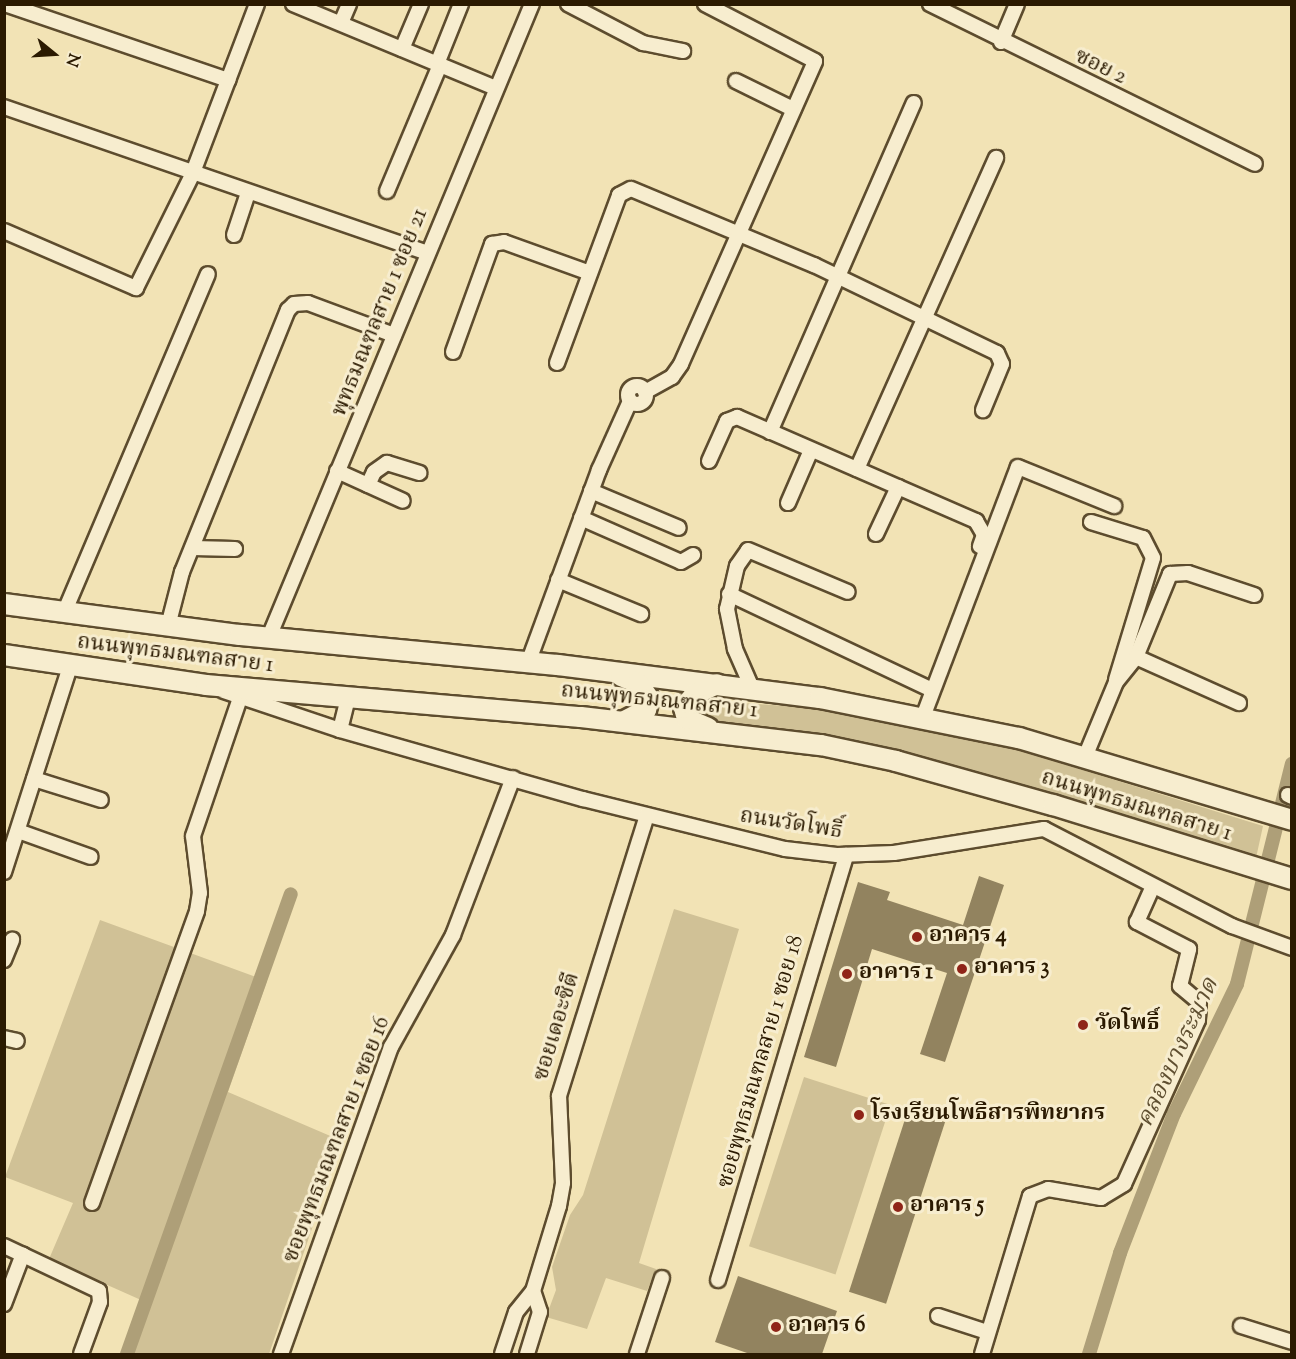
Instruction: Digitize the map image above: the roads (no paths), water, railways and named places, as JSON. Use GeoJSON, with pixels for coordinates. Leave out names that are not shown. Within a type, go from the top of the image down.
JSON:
{"type":"FeatureCollection","features":[{"type":"Feature","properties":{"kind":"main road","name":"ถนนพุทธมณฑลสาย 1"},"geometry":{"type":"LineString","coordinates":[[7,603],[64,613],[168,626],[752,687],[923,717],[1085,757],[1292,820]]}},
{"type":"Feature","properties":{"kind":"main road","name":"ถนนพุทธมณฑลสาย 1"},"geometry":{"type":"LineString","coordinates":[[6,655],[70,667],[206,685],[620,722],[821,745],[896,761],[1053,805],[1292,879]]}},
{"type":"Feature","properties":{"kind":"main road"},"geometry":{"type":"LineString","coordinates":[[610,671],[638,683],[649,699],[639,717],[620,722]]}},
{"type":"Feature","properties":{"kind":"main road"},"geometry":{"type":"LineString","coordinates":[[718,684],[695,694],[684,708],[687,719],[719,732]]}},
{"type":"Feature","properties":{"kind":"street"},"geometry":{"type":"LineString","coordinates":[[5,4],[228,80]]}},
{"type":"Feature","properties":{"kind":"street"},"geometry":{"type":"LineString","coordinates":[[4,231],[136,288],[192,175],[257,4]]}},
{"type":"Feature","properties":{"kind":"street"},"geometry":{"type":"LineString","coordinates":[[293,4],[496,88]]}},
{"type":"Feature","properties":{"kind":"street"},"geometry":{"type":"LineString","coordinates":[[341,23],[349,4]]}},
{"type":"Feature","properties":{"kind":"street"},"geometry":{"type":"LineString","coordinates":[[402,49],[421,4]]}},
{"type":"Feature","properties":{"kind":"street"},"geometry":{"type":"LineString","coordinates":[[387,191],[461,4]]}},
{"type":"Feature","properties":{"kind":"street","name":"พุทธมณฑลสาย 1 ซอย 21"},"geometry":{"type":"LineString","coordinates":[[268,637],[532,4]]}},
{"type":"Feature","properties":{"kind":"street"},"geometry":{"type":"LineString","coordinates":[[568,4],[643,43],[683,51]]}},
{"type":"Feature","properties":{"kind":"street"},"geometry":{"type":"LineString","coordinates":[[528,663],[612,437],[630,401],[640,403],[645,392],[672,377],[681,363],[815,61],[705,4]]}},
{"type":"Feature","properties":{"kind":"street","name":"ซอย 2"},"geometry":{"type":"LineString","coordinates":[[930,4],[1001,42],[1255,164]]}},
{"type":"Feature","properties":{"kind":"street"},"geometry":{"type":"LineString","coordinates":[[1001,42],[1017,4]]}},
{"type":"Feature","properties":{"kind":"street"},"geometry":{"type":"LineString","coordinates":[[736,81],[793,109]]}},
{"type":"Feature","properties":{"kind":"street"},"geometry":{"type":"LineString","coordinates":[[770,432],[914,104]]}},
{"type":"Feature","properties":{"kind":"street"},"geometry":{"type":"LineString","coordinates":[[4,107],[192,175],[428,253]]}},
{"type":"Feature","properties":{"kind":"street"},"geometry":{"type":"LineString","coordinates":[[857,469],[928,317],[996,158]]}},
{"type":"Feature","properties":{"kind":"street"},"geometry":{"type":"LineString","coordinates":[[557,363],[590,273],[625,189],[838,276],[928,317],[1002,358],[984,410]]}},
{"type":"Feature","properties":{"kind":"street"},"geometry":{"type":"LineString","coordinates":[[234,235],[248,193]]}},
{"type":"Feature","properties":{"kind":"street"},"geometry":{"type":"LineString","coordinates":[[453,352],[492,244],[504,242],[590,273]]}},
{"type":"Feature","properties":{"kind":"street"},"geometry":{"type":"LineString","coordinates":[[64,613],[208,274]]}},
{"type":"Feature","properties":{"kind":"street"},"geometry":{"type":"LineString","coordinates":[[168,626],[175,592],[234,443],[294,304],[308,303],[394,335]]}},
{"type":"Feature","properties":{"kind":"street"},"geometry":{"type":"LineString","coordinates":[[710,461],[730,417],[770,432],[898,487],[983,527],[975,563]]}},
{"type":"Feature","properties":{"kind":"street"},"geometry":{"type":"LineString","coordinates":[[788,503],[811,450]]}},
{"type":"Feature","properties":{"kind":"street"},"geometry":{"type":"LineString","coordinates":[[368,485],[374,472],[387,463],[419,474]]}},
{"type":"Feature","properties":{"kind":"street"},"geometry":{"type":"LineString","coordinates":[[923,717],[1018,467],[1114,506]]}},
{"type":"Feature","properties":{"kind":"street"},"geometry":{"type":"LineString","coordinates":[[337,471],[403,501]]}},
{"type":"Feature","properties":{"kind":"street"},"geometry":{"type":"LineString","coordinates":[[876,534],[898,487]]}},
{"type":"Feature","properties":{"kind":"street"},"geometry":{"type":"LineString","coordinates":[[591,491],[679,528]]}},
{"type":"Feature","properties":{"kind":"street"},"geometry":{"type":"LineString","coordinates":[[581,518],[681,562],[693,555]]}},
{"type":"Feature","properties":{"kind":"street"},"geometry":{"type":"LineString","coordinates":[[1085,757],[1116,682],[1153,558],[1143,538],[1090,522]]}},
{"type":"Feature","properties":{"kind":"street"},"geometry":{"type":"LineString","coordinates":[[193,548],[235,549]]}},
{"type":"Feature","properties":{"kind":"street"},"geometry":{"type":"LineString","coordinates":[[752,687],[728,625],[729,594],[737,566],[748,550],[848,592]]}},
{"type":"Feature","properties":{"kind":"street"},"geometry":{"type":"LineString","coordinates":[[1116,682],[1136,657],[1170,574],[1188,573],[1254,595]]}},
{"type":"Feature","properties":{"kind":"street"},"geometry":{"type":"LineString","coordinates":[[558,580],[641,614]]}},
{"type":"Feature","properties":{"kind":"street"},"geometry":{"type":"LineString","coordinates":[[729,594],[932,690]]}},
{"type":"Feature","properties":{"kind":"street"},"geometry":{"type":"LineString","coordinates":[[1136,657],[1239,703]]}},
{"type":"Feature","properties":{"kind":"street"},"geometry":{"type":"LineString","coordinates":[[4,872],[70,667]]}},
{"type":"Feature","properties":{"kind":"street","name":"ถนนวัดโพธิ์"},"geometry":{"type":"LineString","coordinates":[[206,685],[340,730],[747,842],[846,855],[933,850],[1044,829]]}},
{"type":"Feature","properties":{"kind":"street"},"geometry":{"type":"LineString","coordinates":[[92,1203],[197,911],[200,893],[193,836],[240,698]]}},
{"type":"Feature","properties":{"kind":"street"},"geometry":{"type":"LineString","coordinates":[[340,730],[348,699]]}},
{"type":"Feature","properties":{"kind":"street","name":"ซอยพุทธมณฑลสาย 1 ซอย 16"},"geometry":{"type":"LineString","coordinates":[[281,1354],[391,1047],[453,935],[513,778]]}},
{"type":"Feature","properties":{"kind":"street"},"geometry":{"type":"LineString","coordinates":[[34,779],[101,800]]}},
{"type":"Feature","properties":{"kind":"street"},"geometry":{"type":"LineString","coordinates":[[1053,805],[1044,829],[1232,926],[1292,948]]}},
{"type":"Feature","properties":{"kind":"street","name":"ซอยเดอะซิตี"},"geometry":{"type":"LineString","coordinates":[[502,1354],[516,1312],[533,1291],[563,1183],[559,1096],[647,815]]}},
{"type":"Feature","properties":{"kind":"street"},"geometry":{"type":"LineString","coordinates":[[18,831],[91,857]]}},
{"type":"Feature","properties":{"kind":"street","name":"ซอยพุทธมณฑลสาย 1 ซอย 18"},"geometry":{"type":"LineString","coordinates":[[718,1280],[846,855]]}},
{"type":"Feature","properties":{"kind":"street"},"geometry":{"type":"LineString","coordinates":[[982,1354],[1030,1196],[1048,1189],[1101,1198],[1124,1184],[1198,1020],[1199,1002],[1180,986],[1189,949],[1137,921],[1153,886]]}},
{"type":"Feature","properties":{"kind":"street"},"geometry":{"type":"LineString","coordinates":[[4,960],[12,940]]}},
{"type":"Feature","properties":{"kind":"street"},"geometry":{"type":"LineString","coordinates":[[4,1246],[99,1291],[100,1302],[81,1354]]}},
{"type":"Feature","properties":{"kind":"street"},"geometry":{"type":"LineString","coordinates":[[4,1305],[23,1254]]}},
{"type":"Feature","properties":{"kind":"street"},"geometry":{"type":"LineString","coordinates":[[637,1354],[662,1278]]}},
{"type":"Feature","properties":{"kind":"street","name":"ซอยเดอะซิตี"},"geometry":{"type":"LineString","coordinates":[[527,1354],[540,1312],[533,1291]]}},
{"type":"Feature","properties":{"kind":"street"},"geometry":{"type":"LineString","coordinates":[[938,1316],[987,1332]]}},
{"type":"Feature","properties":{"kind":"street"},"geometry":{"type":"LineString","coordinates":[[1241,1326],[1292,1342]]}},
{"type":"Feature","properties":{"kind":"waterway","name":"คลองบางระมาด"},"geometry":{"type":"LineString","coordinates":[[1089,1354],[1120,1253],[1174,1114],[1237,984],[1292,764]]}},
{"type":"Feature","properties":{"kind":"waterway"},"geometry":{"type":"LineString","coordinates":[[127,1354],[291,894]]}},
{"type":"Feature","properties":{"kind":"place","name":"อาคาร 4"},"geometry":{"type":"Point","coordinates":[917,937]}},
{"type":"Feature","properties":{"kind":"place","name":"อาคาร 3"},"geometry":{"type":"Point","coordinates":[962,969]}},
{"type":"Feature","properties":{"kind":"place","name":"อาคาร 1"},"geometry":{"type":"Point","coordinates":[847,974]}},
{"type":"Feature","properties":{"kind":"place","name":"วัดโพธิ์"},"geometry":{"type":"Point","coordinates":[1083,1025]}},
{"type":"Feature","properties":{"kind":"place","name":"โรงเรียนโพธิสารพิทยากร"},"geometry":{"type":"Point","coordinates":[859,1115]}},
{"type":"Feature","properties":{"kind":"place","name":"อาคาร 5"},"geometry":{"type":"Point","coordinates":[898,1207]}},
{"type":"Feature","properties":{"kind":"place","name":"อาคาร 6"},"geometry":{"type":"Point","coordinates":[776,1327]}}]}
